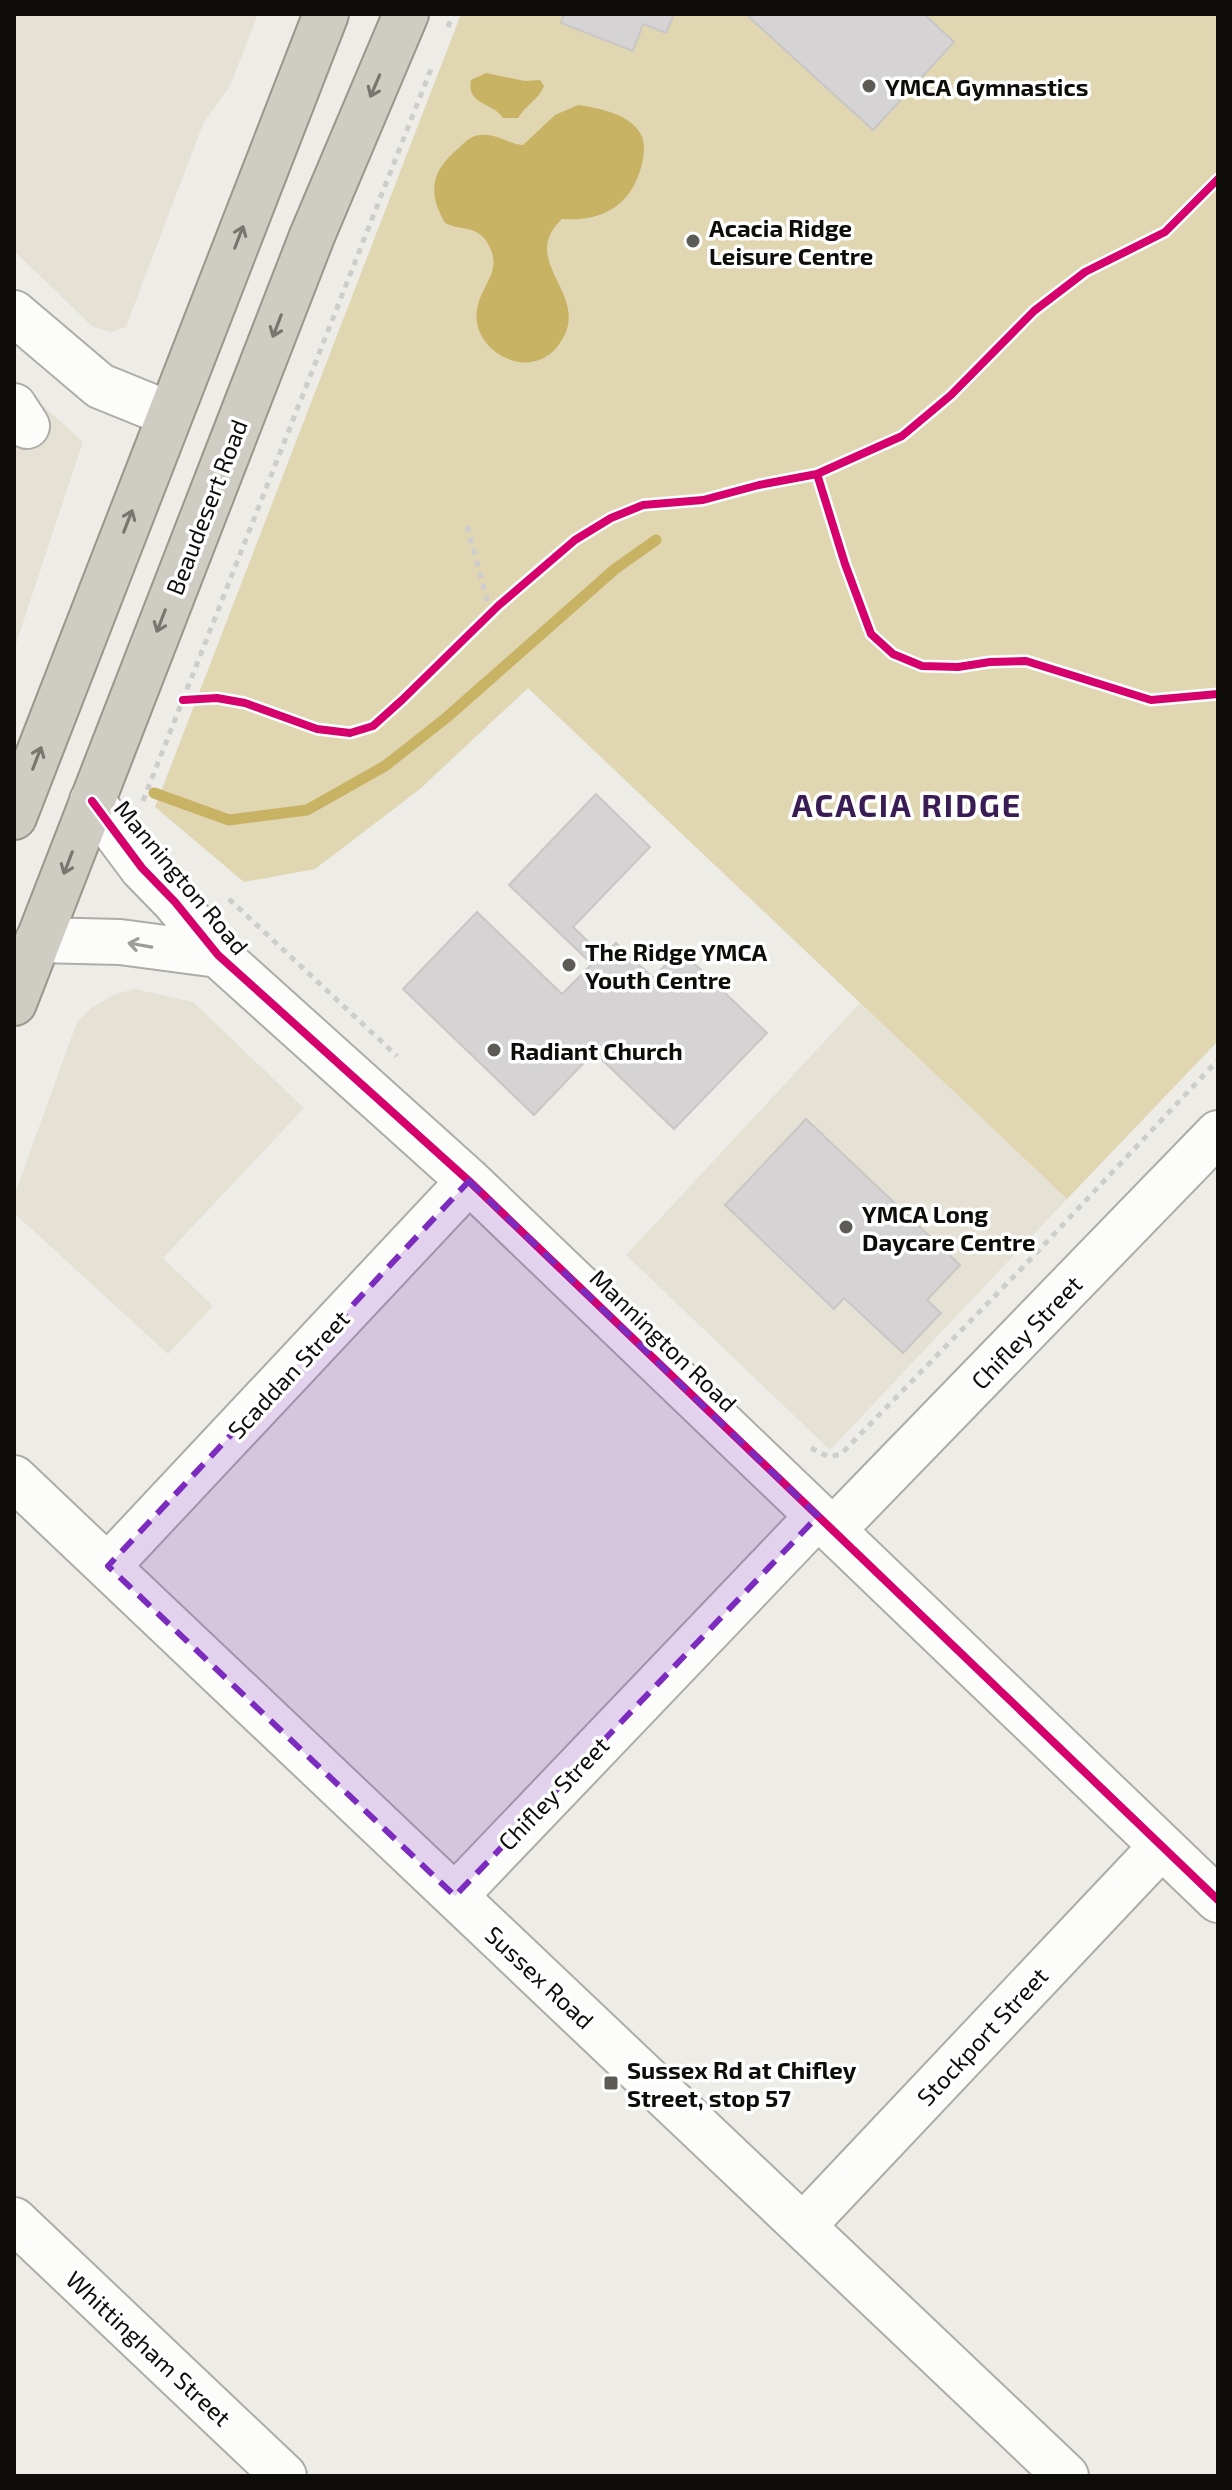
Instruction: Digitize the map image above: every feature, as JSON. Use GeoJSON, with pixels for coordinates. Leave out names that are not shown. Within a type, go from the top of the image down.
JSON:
{"type":"FeatureCollection","features":[{"type":"Feature","properties":{"kind":"highway"},"geometry":{"type":"LineString","coordinates":[[14,817],[326,14]]}},
{"type":"Feature","properties":{"kind":"highway","name":"Beaudesert Road"},"geometry":{"type":"LineString","coordinates":[[14,1003],[312,236],[406,14]]}},
{"type":"Feature","properties":{"kind":"street"},"geometry":{"type":"LineString","coordinates":[[14,313],[100,386],[169,414]]}},
{"type":"Feature","properties":{"kind":"street","name":"Mannington Road"},"geometry":{"type":"LineString","coordinates":[[92,801],[142,868],[175,902],[218,955],[469,1181],[1218,1900]]}},
{"type":"Feature","properties":{"kind":"street","name":"Mannington Road"},"geometry":{"type":"LineString","coordinates":[[38,940],[120,942],[218,955]]}},
{"type":"Feature","properties":{"kind":"street","name":"Chifley Street"},"geometry":{"type":"LineString","coordinates":[[455,1896],[825,1523],[1212,1153]]}},
{"type":"Feature","properties":{"kind":"street","name":"Scaddan Street"},"geometry":{"type":"LineString","coordinates":[[108,1566],[469,1181]]}},
{"type":"Feature","properties":{"kind":"street","name":"Sussex Road"},"geometry":{"type":"LineString","coordinates":[[14,1478],[1066,2476]]}},
{"type":"Feature","properties":{"kind":"street","name":"Stockport Street"},"geometry":{"type":"LineString","coordinates":[[803,2226],[1161,1847]]}},
{"type":"Feature","properties":{"kind":"street","name":"Whittingham Street"},"geometry":{"type":"LineString","coordinates":[[14,2220],[284,2476]]}},
{"type":"Feature","properties":{"kind":"path"},"geometry":{"type":"LineString","coordinates":[[447,29],[453,14]]}},
{"type":"Feature","properties":{"kind":"path"},"geometry":{"type":"LineString","coordinates":[[141,805],[435,58]]}},
{"type":"Feature","properties":{"kind":"path"},"geometry":{"type":"LineString","coordinates":[[467,526],[488,603],[496,608],[483,620]]}},
{"type":"Feature","properties":{"kind":"path"},"geometry":{"type":"LineString","coordinates":[[183,700],[195,699]]}},
{"type":"Feature","properties":{"kind":"path"},"geometry":{"type":"LineString","coordinates":[[219,889],[398,1057]]}},
{"type":"Feature","properties":{"kind":"path"},"geometry":{"type":"LineString","coordinates":[[803,1440],[815,1451],[829,1457],[841,1454],[1218,1060]]}},
{"type":"Feature","properties":{"kind":"highlighted area"},"geometry":{"type":"Polygon","coordinates":[[[469,1181],[818,1516],[455,1896],[108,1566],[469,1181]]]}},
{"type":"Feature","properties":{"kind":"shaded area"},"geometry":{"type":"Polygon","coordinates":[[[14,14],[258,14],[230,86],[203,124],[126,327],[111,332],[93,327],[14,251],[14,14]]]}},
{"type":"Feature","properties":{"kind":"shaded area"},"geometry":{"type":"Polygon","coordinates":[[[461,14],[1218,14],[1218,1041],[1067,1199],[528,688],[420,789],[315,869],[244,882],[155,807],[461,14]]]}},
{"type":"Feature","properties":{"kind":"shaded area"},"geometry":{"type":"Polygon","coordinates":[[[486,73],[525,81],[540,80],[544,86],[518,118],[503,118],[472,94],[471,80],[486,73]]]}},
{"type":"Feature","properties":{"kind":"shaded area"},"geometry":{"type":"Polygon","coordinates":[[[578,105],[613,113],[635,126],[643,140],[642,164],[631,190],[614,208],[590,217],[562,219],[550,235],[547,251],[564,296],[568,312],[567,329],[557,347],[544,358],[530,362],[516,361],[490,347],[481,335],[477,321],[480,297],[492,271],[490,248],[477,232],[445,223],[436,201],[435,182],[443,164],[472,137],[492,136],[523,145],[555,115],[578,105]]]}},
{"type":"Feature","properties":{"kind":"shaded area"},"geometry":{"type":"Polygon","coordinates":[[[14,379],[83,442],[14,650],[14,379]]]}},
{"type":"Feature","properties":{"kind":"shaded area"},"geometry":{"type":"Polygon","coordinates":[[[135,989],[193,1002],[304,1108],[163,1258],[213,1306],[168,1354],[14,1213],[14,1196],[77,1022],[91,1008],[115,994],[135,989]]]}},
{"type":"Feature","properties":{"kind":"shaded area","name":"YMCA Long Daycare Centre"},"geometry":{"type":"Polygon","coordinates":[[[860,1003],[1067,1199],[830,1450],[626,1255],[860,1003]]]}},
{"type":"Feature","properties":{"kind":"building"},"geometry":{"type":"Polygon","coordinates":[[[564,14],[674,14],[666,33],[643,24],[633,51],[561,23],[564,14]]]}},
{"type":"Feature","properties":{"kind":"building","name":"YMCA Gymnastics"},"geometry":{"type":"Polygon","coordinates":[[[752,14],[924,14],[954,42],[873,130],[749,17],[752,14]]]}},
{"type":"Feature","properties":{"kind":"building"},"geometry":{"type":"Polygon","coordinates":[[[596,794],[650,847],[573,927],[603,956],[616,943],[653,978],[680,950],[767,1033],[674,1129],[594,1052],[534,1115],[403,989],[477,912],[562,994],[592,964],[509,885],[596,794]]]}},
{"type":"Feature","properties":{"kind":"building"},"geometry":{"type":"Polygon","coordinates":[[[806,1119],[960,1265],[927,1300],[941,1313],[903,1353],[844,1298],[834,1309],[725,1205],[806,1119]]]}},
{"type":"Feature","properties":{"kind":"waterway"},"geometry":{"type":"LineString","coordinates":[[154,793],[229,820],[307,810],[385,766],[446,718],[615,569],[656,540]]}},
{"type":"Feature","properties":{"kind":"cycle path"},"geometry":{"type":"LineString","coordinates":[[817,474],[902,436],[951,395],[1034,311],[1085,272],[1165,232],[1218,179]]}},
{"type":"Feature","properties":{"kind":"cycle path"},"geometry":{"type":"LineString","coordinates":[[183,700],[217,698],[245,703],[317,729],[350,733],[373,726],[498,606],[575,540],[611,518],[643,505],[703,500],[817,474],[871,634],[893,654],[922,666],[958,667],[1026,661],[1151,700],[1218,694]]}},
{"type":"Feature","properties":{"kind":"cycle path"},"geometry":{"type":"LineString","coordinates":[[92,801],[142,868],[175,902],[218,955],[469,1181],[1218,1900]]}},
{"type":"Feature","properties":{"kind":"place","name":"YMCA Gymnastics"},"geometry":{"type":"Point","coordinates":[869,86]}},
{"type":"Feature","properties":{"kind":"place","name":"Acacia Ridge Leisure Centre"},"geometry":{"type":"Point","coordinates":[693,241]}},
{"type":"Feature","properties":{"kind":"place","name":"The Ridge YMCA Youth Centre"},"geometry":{"type":"Point","coordinates":[569,965]}},
{"type":"Feature","properties":{"kind":"place","name":"Radiant Church"},"geometry":{"type":"Point","coordinates":[494,1050]}},
{"type":"Feature","properties":{"kind":"place","name":"YMCA Long Daycare Centre"},"geometry":{"type":"Point","coordinates":[846,1227]}},
{"type":"Feature","properties":{"kind":"place","name":"Sussex Rd at Chifley Street, stop 57"},"geometry":{"type":"Point","coordinates":[611,2083]}},
{"type":"Feature","properties":{"kind":"district","name":"ACACIA RIDGE"},"geometry":{"type":"Point","coordinates":[907,804]}}]}
